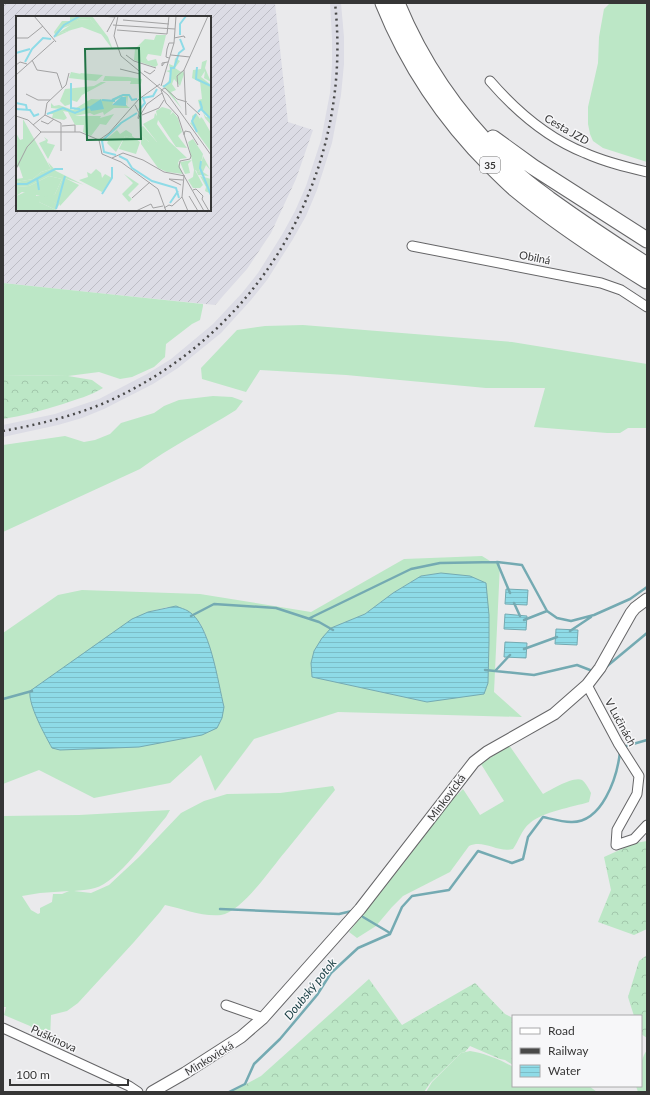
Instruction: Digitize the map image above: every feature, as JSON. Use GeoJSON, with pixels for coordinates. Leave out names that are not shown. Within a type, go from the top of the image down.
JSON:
{"type":"FeatureCollection","features":[{"type":"Feature","properties":{"kind":"highway","name":"35"},"geometry":{"type":"LineString","coordinates":[[383,3],[406,54],[426,88],[444,114],[470,145],[514,188],[564,227],[647,281]]}},
{"type":"Feature","properties":{"kind":"highway","name":"35"},"geometry":{"type":"LineString","coordinates":[[397,3],[408,30],[438,82],[481,137],[522,179],[572,216],[647,265]]}},
{"type":"Feature","properties":{"kind":"highway"},"geometry":{"type":"LineString","coordinates":[[438,82],[498,142],[647,240]]}},
{"type":"Feature","properties":{"kind":"street","name":"Cesta JZD"},"geometry":{"type":"LineString","coordinates":[[490,81],[524,116],[564,143],[596,158],[647,172]]}},
{"type":"Feature","properties":{"kind":"street","name":"Obilná"},"geometry":{"type":"LineString","coordinates":[[412,246],[609,285],[621,290],[647,307]]}},
{"type":"Feature","properties":{"kind":"street","name":"Minkovická"},"geometry":{"type":"LineString","coordinates":[[152,1092],[241,1037],[262,1018],[360,909],[474,762],[487,752],[554,714],[587,685],[600,668],[631,613],[640,603],[647,599]]}},
{"type":"Feature","properties":{"kind":"street","name":"V Lučinách"},"geometry":{"type":"LineString","coordinates":[[587,685],[618,743],[639,776],[637,794],[617,830],[616,846],[634,839],[647,825]]}},
{"type":"Feature","properties":{"kind":"street"},"geometry":{"type":"LineString","coordinates":[[226,1005],[262,1018]]}},
{"type":"Feature","properties":{"kind":"street","name":"Puškinova"},"geometry":{"type":"LineString","coordinates":[[3,1028],[129,1086],[138,1092]]}},
{"type":"Feature","properties":{"kind":"shaded area"},"geometry":{"type":"Polygon","coordinates":[[[3,3],[275,3],[288,122],[313,130],[296,179],[271,233],[247,269],[215,305],[3,283],[3,3]]]}},
{"type":"Feature","properties":{"kind":"shaded area"},"geometry":{"type":"Polygon","coordinates":[[[330,3],[341,3],[344,37],[344,64],[341,95],[332,143],[317,190],[306,216],[267,280],[221,333],[178,368],[153,384],[104,409],[82,418],[3,437],[3,425],[55,414],[99,399],[147,374],[171,359],[213,324],[242,293],[258,273],[295,211],[306,186],[321,140],[330,93],[332,64],[330,3]]]}},
{"type":"Feature","properties":{"kind":"green space"},"geometry":{"type":"Polygon","coordinates":[[[610,3],[647,3],[647,162],[603,148],[593,141],[590,134],[588,124],[588,107],[598,63],[599,37],[604,9],[610,3]]]}},
{"type":"Feature","properties":{"kind":"green space"},"geometry":{"type":"Polygon","coordinates":[[[3,283],[203,304],[203,306],[200,320],[192,324],[166,344],[165,357],[154,367],[132,377],[120,379],[99,372],[68,376],[3,375],[3,283]]]}},
{"type":"Feature","properties":{"kind":"green space"},"geometry":{"type":"Polygon","coordinates":[[[303,325],[512,342],[647,364],[647,428],[628,428],[620,433],[607,433],[534,427],[545,388],[486,388],[346,375],[260,370],[246,392],[202,379],[201,368],[237,330],[265,326],[303,325]]]}},
{"type":"Feature","properties":{"kind":"green space"},"geometry":{"type":"Polygon","coordinates":[[[3,375],[68,376],[92,380],[103,388],[63,404],[26,415],[3,419],[3,375]]]}},
{"type":"Feature","properties":{"kind":"green space"},"geometry":{"type":"Polygon","coordinates":[[[213,396],[232,397],[243,401],[236,410],[175,446],[140,469],[3,532],[3,445],[65,436],[84,442],[95,440],[110,434],[121,423],[154,413],[164,406],[179,400],[213,396]]]}},
{"type":"Feature","properties":{"kind":"green space"},"geometry":{"type":"Polygon","coordinates":[[[482,556],[490,561],[500,564],[494,692],[522,717],[338,712],[254,739],[215,791],[201,755],[170,783],[94,798],[39,770],[3,784],[3,633],[58,595],[82,590],[200,594],[311,612],[404,559],[482,556]],[[441,573],[421,576],[393,593],[365,614],[331,628],[313,677],[427,702],[488,683],[489,615],[441,573]],[[168,607],[148,612],[224,707],[206,636],[200,623],[168,607]]]}},
{"type":"Feature","properties":{"kind":"green space"},"geometry":{"type":"Polygon","coordinates":[[[509,745],[543,794],[562,784],[578,779],[583,781],[591,793],[589,802],[550,813],[535,819],[524,829],[513,849],[507,850],[480,844],[469,846],[450,872],[403,896],[376,926],[357,938],[349,932],[403,864],[454,795],[457,795],[463,789],[480,815],[504,801],[481,764],[509,745]]]}},
{"type":"Feature","properties":{"kind":"green space"},"geometry":{"type":"Polygon","coordinates":[[[333,786],[335,790],[256,888],[238,906],[221,915],[214,915],[200,914],[165,905],[134,942],[78,1003],[67,1011],[51,1015],[50,1041],[30,1026],[4,1015],[6,1007],[3,1007],[3,816],[79,815],[170,810],[133,857],[114,877],[95,888],[74,891],[91,893],[109,885],[139,857],[181,813],[204,801],[227,794],[280,793],[333,786]],[[69,891],[22,896],[31,910],[38,914],[40,913],[40,908],[52,902],[53,894],[62,894],[69,891]]]}},
{"type":"Feature","properties":{"kind":"green space"},"geometry":{"type":"Polygon","coordinates":[[[647,841],[647,929],[634,935],[598,922],[611,890],[604,857],[635,843],[647,841]]]}},
{"type":"Feature","properties":{"kind":"green space"},"geometry":{"type":"Polygon","coordinates":[[[647,955],[647,1038],[642,1035],[642,1015],[634,1015],[628,997],[639,961],[647,955]]]}},
{"type":"Feature","properties":{"kind":"green space"},"geometry":{"type":"Polygon","coordinates":[[[369,979],[402,1025],[475,983],[505,1014],[512,1018],[512,1064],[505,1060],[470,1046],[431,1082],[424,1092],[231,1092],[261,1076],[369,979]]]}},
{"type":"Feature","properties":{"kind":"green space"},"geometry":{"type":"Polygon","coordinates":[[[647,1050],[647,1092],[638,1092],[636,1087],[642,1087],[642,1063],[644,1054],[647,1050]]]}},
{"type":"Feature","properties":{"kind":"green space"},"geometry":{"type":"Polygon","coordinates":[[[470,1051],[480,1053],[512,1066],[512,1087],[590,1087],[597,1092],[426,1092],[432,1082],[461,1053],[470,1051]]]}},
{"type":"Feature","properties":{"kind":"water"},"geometry":{"type":"Polygon","coordinates":[[[441,573],[470,576],[486,583],[489,615],[489,642],[488,683],[484,694],[427,702],[312,677],[311,663],[314,651],[322,638],[331,628],[365,614],[393,593],[421,576],[441,573]]]}},
{"type":"Feature","properties":{"kind":"water"},"geometry":{"type":"Polygon","coordinates":[[[506,589],[528,590],[527,605],[505,604],[506,589]]]}},
{"type":"Feature","properties":{"kind":"water"},"geometry":{"type":"Polygon","coordinates":[[[176,606],[188,611],[196,618],[202,628],[212,654],[224,707],[222,718],[217,728],[202,735],[139,747],[60,750],[52,748],[34,712],[30,691],[132,619],[148,612],[176,606]]]}},
{"type":"Feature","properties":{"kind":"water"},"geometry":{"type":"Polygon","coordinates":[[[505,614],[527,616],[526,630],[504,629],[505,614]]]}},
{"type":"Feature","properties":{"kind":"water"},"geometry":{"type":"Polygon","coordinates":[[[556,629],[578,630],[577,645],[555,644],[556,629]]]}},
{"type":"Feature","properties":{"kind":"water"},"geometry":{"type":"Polygon","coordinates":[[[505,642],[527,643],[526,658],[504,657],[505,642]]]}},
{"type":"Feature","properties":{"kind":"waterway"},"geometry":{"type":"LineString","coordinates":[[497,562],[510,593]]}},
{"type":"Feature","properties":{"kind":"waterway"},"geometry":{"type":"LineString","coordinates":[[310,618],[411,569],[440,563],[497,562],[522,565],[547,611],[557,618],[571,621],[594,615],[630,599],[647,587]]}},
{"type":"Feature","properties":{"kind":"waterway"},"geometry":{"type":"LineString","coordinates":[[514,603],[520,616]]}},
{"type":"Feature","properties":{"kind":"waterway"},"geometry":{"type":"LineString","coordinates":[[191,616],[214,604],[276,608],[319,622],[333,630]]}},
{"type":"Feature","properties":{"kind":"waterway"},"geometry":{"type":"LineString","coordinates":[[524,620],[547,611]]}},
{"type":"Feature","properties":{"kind":"waterway"},"geometry":{"type":"LineString","coordinates":[[570,631],[591,617]]}},
{"type":"Feature","properties":{"kind":"waterway"},"geometry":{"type":"LineString","coordinates":[[606,667],[647,633]]}},
{"type":"Feature","properties":{"kind":"waterway"},"geometry":{"type":"LineString","coordinates":[[524,649],[557,637]]}},
{"type":"Feature","properties":{"kind":"waterway"},"geometry":{"type":"LineString","coordinates":[[496,670],[510,655]]}},
{"type":"Feature","properties":{"kind":"waterway"},"geometry":{"type":"LineString","coordinates":[[485,670],[534,675],[577,665],[590,670]]}},
{"type":"Feature","properties":{"kind":"waterway"},"geometry":{"type":"LineString","coordinates":[[3,699],[32,691]]}},
{"type":"Feature","properties":{"kind":"waterway","name":"Doubský potok"},"geometry":{"type":"LineString","coordinates":[[626,746],[647,740]]}},
{"type":"Feature","properties":{"kind":"waterway","name":"Doubský potok"},"geometry":{"type":"LineString","coordinates":[[229,1092],[245,1084],[254,1064],[280,1039],[317,995],[331,973],[358,948],[390,934],[402,907],[412,896],[449,890],[478,851],[512,863],[523,859],[528,837],[543,817],[571,822],[582,820],[591,815],[606,797],[615,774],[620,752]]}},
{"type":"Feature","properties":{"kind":"waterway"},"geometry":{"type":"LineString","coordinates":[[220,909],[339,914],[352,911]]}},
{"type":"Feature","properties":{"kind":"waterway"},"geometry":{"type":"LineString","coordinates":[[363,917],[390,933]]}},
{"type":"Feature","properties":{"kind":"railway"},"geometry":{"type":"LineString","coordinates":[[3,431],[53,420],[90,409],[158,374],[208,337],[250,292],[285,242],[311,187],[329,128],[337,67],[335,3]]}}]}
